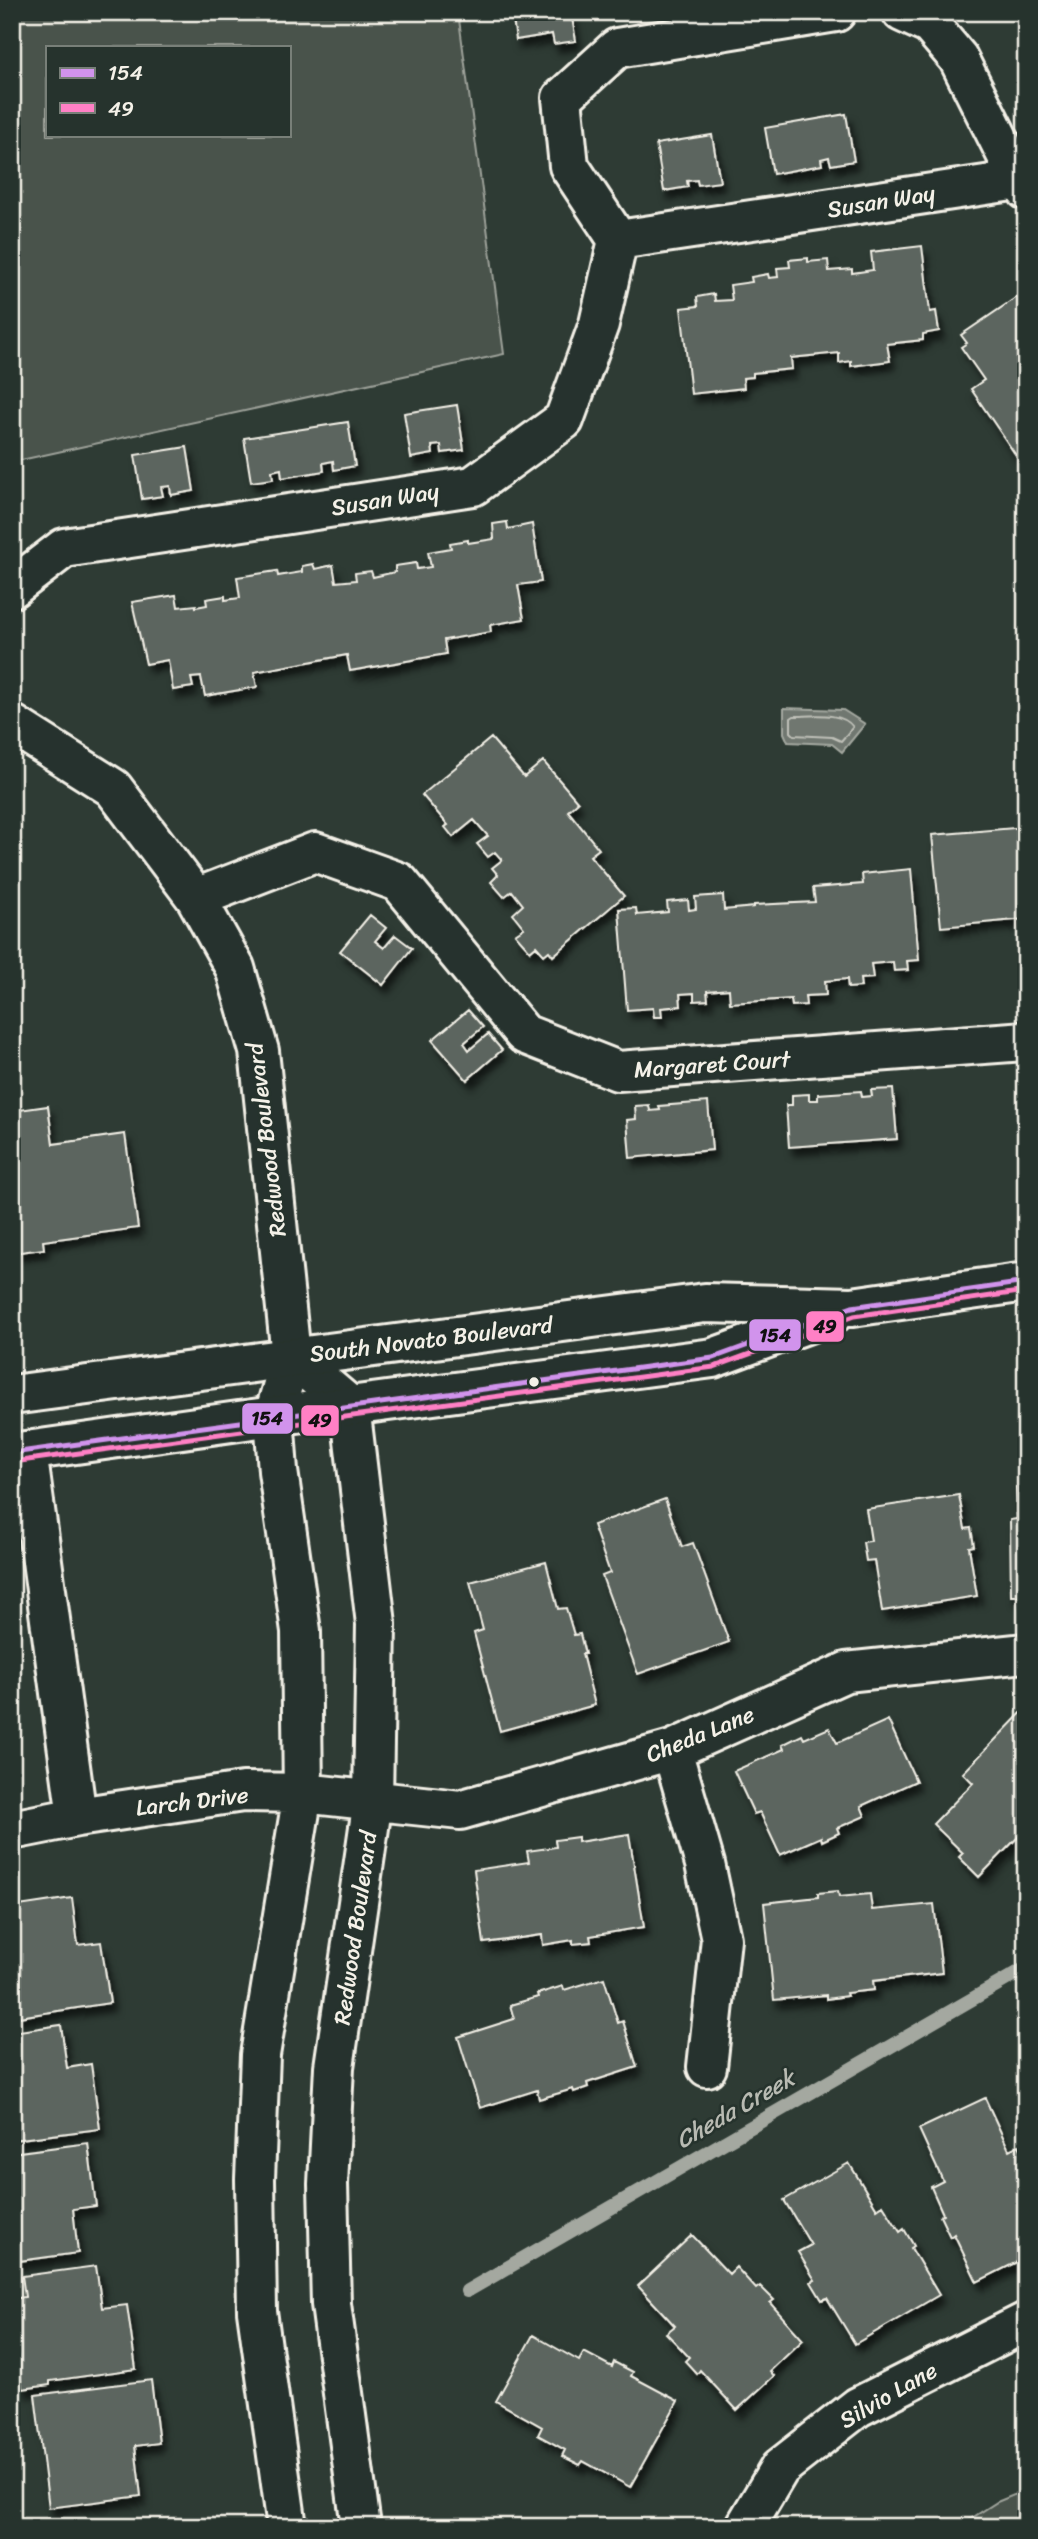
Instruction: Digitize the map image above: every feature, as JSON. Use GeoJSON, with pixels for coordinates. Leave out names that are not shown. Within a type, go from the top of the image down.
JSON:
{"type":"FeatureCollection","features":[{"type":"Feature","properties":{"kind":"street"},"geometry":{"type":"LineString","coordinates":[[618,240],[569,166],[562,98],[617,48],[836,12]]}},
{"type":"Feature","properties":{"kind":"street","name":"Susan Way"},"geometry":{"type":"LineString","coordinates":[[12,588],[64,548],[472,486],[564,420],[599,324],[618,240],[1022,185],[958,58],[930,25],[902,12]]}},
{"type":"Feature","properties":{"kind":"street","name":"Redwood Boulevard"},"geometry":{"type":"LineString","coordinates":[[12,724],[113,788],[196,898],[235,968],[259,1051],[291,1356],[274,1416],[278,1471],[301,1631],[303,1793],[260,2055],[255,2179],[257,2311],[287,2527]]}},
{"type":"Feature","properties":{"kind":"street","name":"Margaret Court"},"geometry":{"type":"LineString","coordinates":[[196,898],[315,852],[398,882],[524,1034],[618,1071],[1026,1041]]}},
{"type":"Feature","properties":{"kind":"street","name":"South Novato Boulevard"},"geometry":{"type":"LineString","coordinates":[[12,1395],[705,1303],[852,1307],[1026,1282]]}},
{"type":"Feature","properties":{"kind":"street","name":"South Novato Boulevard"},"geometry":{"type":"LineString","coordinates":[[20,1452],[713,1358],[852,1307]]}},
{"type":"Feature","properties":{"kind":"street"},"geometry":{"type":"LineString","coordinates":[[291,1356],[350,1406]]}},
{"type":"Feature","properties":{"kind":"street","name":"Redwood Boulevard"},"geometry":{"type":"LineString","coordinates":[[350,1406],[376,1624],[373,1800],[334,2067],[328,2184],[331,2304],[361,2527]]}},
{"type":"Feature","properties":{"kind":"street"},"geometry":{"type":"LineString","coordinates":[[20,1452],[77,1817]]}},
{"type":"Feature","properties":{"kind":"street","name":"Cheda Lane"},"geometry":{"type":"LineString","coordinates":[[373,1800],[460,1810],[672,1750],[846,1672],[1026,1653]]}},
{"type":"Feature","properties":{"kind":"street"},"geometry":{"type":"LineString","coordinates":[[672,1750],[705,1864],[721,1939],[707,2067]]}},
{"type":"Feature","properties":{"kind":"street","name":"Larch Drive"},"geometry":{"type":"LineString","coordinates":[[12,1830],[77,1817],[243,1792],[303,1793],[373,1800]]}},
{"type":"Feature","properties":{"kind":"street","name":"Silvio Lane"},"geometry":{"type":"LineString","coordinates":[[745,2527],[780,2468],[858,2407],[1026,2322]]}},
{"type":"Feature","properties":{"kind":"shaded area"},"geometry":{"type":"Polygon","coordinates":[[[12,12],[458,12],[504,354],[12,462],[12,12]]]}},
{"type":"Feature","properties":{"kind":"shaded area"},"geometry":{"type":"Polygon","coordinates":[[[1026,2490],[1026,2527],[958,2527],[997,2502],[1026,2490]]]}},
{"type":"Feature","properties":{"kind":"water"},"geometry":{"type":"Polygon","coordinates":[[[784,708],[843,710],[865,724],[842,752],[832,744],[788,742],[784,733],[784,708]]]}},
{"type":"Feature","properties":{"kind":"building"},"geometry":{"type":"Polygon","coordinates":[[[512,12],[571,12],[576,41],[554,44],[552,34],[516,40],[512,12]]]}},
{"type":"Feature","properties":{"kind":"building"},"geometry":{"type":"Polygon","coordinates":[[[846,114],[854,161],[831,165],[829,157],[821,159],[822,165],[773,174],[765,128],[846,114]]]}},
{"type":"Feature","properties":{"kind":"building"},"geometry":{"type":"Polygon","coordinates":[[[712,135],[720,182],[698,185],[697,180],[687,181],[688,187],[664,191],[656,144],[712,135]]]}},
{"type":"Feature","properties":{"kind":"building"},"geometry":{"type":"Polygon","coordinates":[[[922,246],[930,312],[936,311],[939,331],[923,334],[923,340],[887,344],[890,361],[851,366],[851,361],[839,363],[839,353],[791,358],[792,369],[753,373],[753,377],[743,378],[744,388],[691,394],[681,308],[698,306],[697,297],[714,294],[715,301],[732,300],[730,285],[752,282],[751,277],[768,274],[769,278],[778,277],[777,268],[790,267],[789,260],[828,260],[829,271],[852,269],[852,273],[873,270],[871,252],[922,246]]]}},
{"type":"Feature","properties":{"kind":"building"},"geometry":{"type":"Polygon","coordinates":[[[1026,291],[1026,470],[971,389],[984,380],[961,347],[967,343],[961,335],[1026,291]]]}},
{"type":"Feature","properties":{"kind":"building"},"geometry":{"type":"Polygon","coordinates":[[[457,405],[464,450],[442,453],[441,445],[432,446],[433,454],[411,458],[404,413],[457,405]]]}},
{"type":"Feature","properties":{"kind":"building"},"geometry":{"type":"Polygon","coordinates":[[[348,422],[355,466],[334,470],[333,461],[323,463],[324,471],[282,478],[281,469],[272,471],[273,479],[251,482],[244,438],[348,422]]]}},
{"type":"Feature","properties":{"kind":"building"},"geometry":{"type":"Polygon","coordinates":[[[187,447],[194,491],[171,495],[170,486],[161,487],[163,496],[142,499],[135,455],[187,447]]]}},
{"type":"Feature","properties":{"kind":"building"},"geometry":{"type":"Polygon","coordinates":[[[507,522],[508,529],[532,524],[541,582],[518,585],[524,619],[490,625],[491,632],[444,640],[446,654],[350,671],[347,655],[254,672],[257,687],[205,696],[201,677],[191,678],[193,687],[173,690],[168,660],[146,664],[132,602],[176,595],[178,607],[207,605],[206,599],[225,596],[225,600],[240,598],[237,577],[277,571],[278,576],[302,572],[302,566],[313,564],[315,569],[333,565],[336,582],[356,580],[355,573],[371,571],[373,577],[395,572],[395,566],[416,563],[417,569],[431,567],[428,552],[451,548],[450,543],[494,539],[493,524],[507,522]]]}},
{"type":"Feature","properties":{"kind":"building"},"geometry":{"type":"Polygon","coordinates":[[[491,738],[524,777],[543,761],[578,802],[568,811],[599,849],[590,856],[624,896],[553,956],[549,951],[544,955],[536,946],[530,951],[515,934],[524,928],[513,914],[523,905],[512,891],[504,897],[491,882],[498,875],[492,868],[502,860],[495,852],[488,857],[477,844],[488,836],[474,820],[453,837],[445,827],[448,825],[422,795],[491,738]]]}},
{"type":"Feature","properties":{"kind":"building"},"geometry":{"type":"Polygon","coordinates":[[[1026,827],[1026,919],[941,927],[932,835],[1026,827]]]}},
{"type":"Feature","properties":{"kind":"building"},"geometry":{"type":"Polygon","coordinates":[[[911,869],[919,960],[907,961],[908,970],[894,971],[893,962],[871,964],[873,978],[860,979],[861,987],[848,988],[847,979],[825,981],[826,995],[805,996],[806,1005],[792,1006],[791,999],[730,1003],[729,989],[707,991],[708,1000],[694,1001],[694,993],[680,994],[681,1006],[661,1008],[662,1017],[654,1017],[653,1008],[627,1010],[619,909],[636,908],[637,915],[668,912],[667,902],[688,900],[689,910],[696,909],[695,897],[723,895],[724,910],[754,905],[815,902],[813,888],[863,884],[862,874],[911,869]]]}},
{"type":"Feature","properties":{"kind":"building"},"geometry":{"type":"Polygon","coordinates":[[[370,915],[386,928],[375,941],[384,948],[395,935],[412,948],[383,985],[340,951],[370,915]]]}},
{"type":"Feature","properties":{"kind":"building"},"geometry":{"type":"Polygon","coordinates":[[[468,1010],[483,1027],[464,1043],[469,1050],[488,1034],[502,1050],[467,1080],[432,1040],[468,1010]]]}},
{"type":"Feature","properties":{"kind":"building"},"geometry":{"type":"Polygon","coordinates":[[[893,1089],[897,1139],[789,1147],[786,1105],[792,1105],[792,1095],[809,1094],[809,1100],[818,1100],[818,1094],[861,1091],[862,1097],[872,1096],[871,1090],[893,1089]]]}},
{"type":"Feature","properties":{"kind":"building"},"geometry":{"type":"Polygon","coordinates":[[[708,1102],[712,1150],[630,1158],[627,1120],[636,1119],[635,1106],[649,1105],[650,1111],[660,1110],[659,1106],[708,1102]]]}},
{"type":"Feature","properties":{"kind":"building"},"geometry":{"type":"Polygon","coordinates":[[[48,1106],[53,1144],[125,1134],[138,1228],[43,1241],[44,1249],[12,1253],[12,1111],[48,1106]]]}},
{"type":"Feature","properties":{"kind":"building"},"geometry":{"type":"Polygon","coordinates":[[[1016,1487],[1026,1488],[1026,1596],[1011,1596],[1010,1520],[1017,1519],[1016,1487]]]}},
{"type":"Feature","properties":{"kind":"building"},"geometry":{"type":"Polygon","coordinates":[[[959,1495],[965,1529],[971,1528],[974,1546],[969,1547],[977,1596],[882,1611],[874,1560],[866,1561],[863,1542],[871,1541],[866,1509],[959,1495]]]}},
{"type":"Feature","properties":{"kind":"building"},"geometry":{"type":"Polygon","coordinates":[[[665,1499],[682,1547],[693,1543],[729,1642],[638,1674],[602,1576],[610,1573],[593,1525],[665,1499]]]}},
{"type":"Feature","properties":{"kind":"building"},"geometry":{"type":"Polygon","coordinates":[[[546,1562],[558,1609],[566,1608],[574,1635],[580,1634],[585,1654],[582,1654],[595,1705],[500,1731],[474,1633],[483,1630],[470,1582],[546,1562]]]}},
{"type":"Feature","properties":{"kind":"building"},"geometry":{"type":"Polygon","coordinates":[[[1026,1708],[1026,1839],[1021,1834],[979,1877],[959,1857],[963,1853],[933,1824],[973,1783],[963,1773],[1026,1708]]]}},
{"type":"Feature","properties":{"kind":"building"},"geometry":{"type":"Polygon","coordinates":[[[888,1720],[916,1781],[861,1806],[865,1816],[837,1828],[839,1833],[822,1841],[821,1837],[780,1855],[760,1812],[754,1814],[734,1771],[784,1749],[782,1745],[802,1735],[804,1739],[829,1728],[837,1743],[888,1720]]]}},
{"type":"Feature","properties":{"kind":"building"},"geometry":{"type":"Polygon","coordinates":[[[629,1834],[644,1927],[590,1936],[591,1942],[573,1944],[573,1940],[543,1945],[542,1935],[484,1943],[474,1870],[529,1862],[527,1851],[556,1847],[555,1840],[578,1837],[578,1842],[629,1834]]]}},
{"type":"Feature","properties":{"kind":"building"},"geometry":{"type":"Polygon","coordinates":[[[838,1891],[839,1897],[870,1894],[872,1910],[934,1904],[942,1973],[873,1981],[874,1990],[846,1993],[847,1996],[826,1999],[826,1995],[774,2000],[764,1903],[818,1897],[818,1893],[838,1891]]]}},
{"type":"Feature","properties":{"kind":"building"},"geometry":{"type":"Polygon","coordinates":[[[72,1898],[78,1945],[101,1942],[110,2003],[12,2018],[12,1907],[72,1898]]]}},
{"type":"Feature","properties":{"kind":"building"},"geometry":{"type":"Polygon","coordinates":[[[604,1978],[618,2023],[623,2021],[637,2067],[587,2083],[588,2087],[574,2092],[573,2089],[539,2099],[537,2090],[480,2108],[458,2037],[514,2019],[510,2005],[538,1997],[537,1994],[563,1986],[564,1990],[604,1978]]]}},
{"type":"Feature","properties":{"kind":"building"},"geometry":{"type":"Polygon","coordinates":[[[61,2025],[67,2068],[91,2064],[100,2129],[12,2140],[12,2032],[61,2025]]]}},
{"type":"Feature","properties":{"kind":"building"},"geometry":{"type":"Polygon","coordinates":[[[985,2098],[1009,2150],[1019,2145],[1026,2160],[1026,2251],[1019,2255],[1021,2260],[977,2282],[954,2234],[950,2237],[940,2216],[943,2214],[931,2187],[943,2181],[919,2129],[985,2098]]]}},
{"type":"Feature","properties":{"kind":"building"},"geometry":{"type":"Polygon","coordinates":[[[88,2143],[96,2206],[73,2209],[78,2253],[12,2262],[12,2153],[88,2143]]]}},
{"type":"Feature","properties":{"kind":"building"},"geometry":{"type":"Polygon","coordinates":[[[849,2163],[877,2209],[883,2205],[900,2232],[904,2229],[914,2246],[911,2248],[939,2295],[855,2344],[827,2298],[822,2300],[811,2282],[815,2280],[798,2252],[811,2245],[784,2200],[849,2163]]]}},
{"type":"Feature","properties":{"kind":"building"},"geometry":{"type":"Polygon","coordinates":[[[692,2235],[729,2274],[736,2267],[756,2289],[760,2286],[774,2300],[770,2303],[803,2340],[770,2371],[774,2376],[737,2410],[700,2370],[697,2374],[685,2361],[689,2357],[666,2333],[675,2326],[638,2286],[692,2235]]]}},
{"type":"Feature","properties":{"kind":"building"},"geometry":{"type":"Polygon","coordinates":[[[96,2266],[102,2308],[127,2305],[136,2369],[50,2381],[50,2385],[22,2389],[12,2299],[25,2297],[22,2276],[96,2266]]]}},
{"type":"Feature","properties":{"kind":"building"},"geometry":{"type":"Polygon","coordinates":[[[533,2335],[579,2361],[584,2352],[612,2367],[614,2362],[633,2372],[631,2376],[678,2401],[630,2487],[583,2461],[580,2465],[562,2456],[565,2450],[538,2435],[542,2427],[496,2401],[533,2335]]]}},
{"type":"Feature","properties":{"kind":"building"},"geometry":{"type":"Polygon","coordinates":[[[151,2380],[159,2443],[135,2446],[141,2496],[49,2508],[35,2395],[151,2380]]]}},
{"type":"Feature","properties":{"kind":"building"},"geometry":{"type":"Polygon","coordinates":[[[517,2520],[550,2527],[516,2527],[517,2520]]]}},
{"type":"Feature","properties":{"kind":"building"},"geometry":{"type":"Polygon","coordinates":[[[606,2520],[626,2525],[604,2527],[606,2520]]]}},
{"type":"Feature","properties":{"kind":"waterway","name":"Cheda Creek"},"geometry":{"type":"LineString","coordinates":[[467,2291],[1026,1968]]}},
{"type":"Feature","properties":{"kind":"transit line","name":"154"},"geometry":{"type":"LineString","coordinates":[[12,1453],[713,1358],[852,1307],[1026,1282]]}},
{"type":"Feature","properties":{"kind":"transit line","name":"49"},"geometry":{"type":"LineString","coordinates":[[13,1462],[714,1367],[854,1316],[1026,1291]]}}]}
